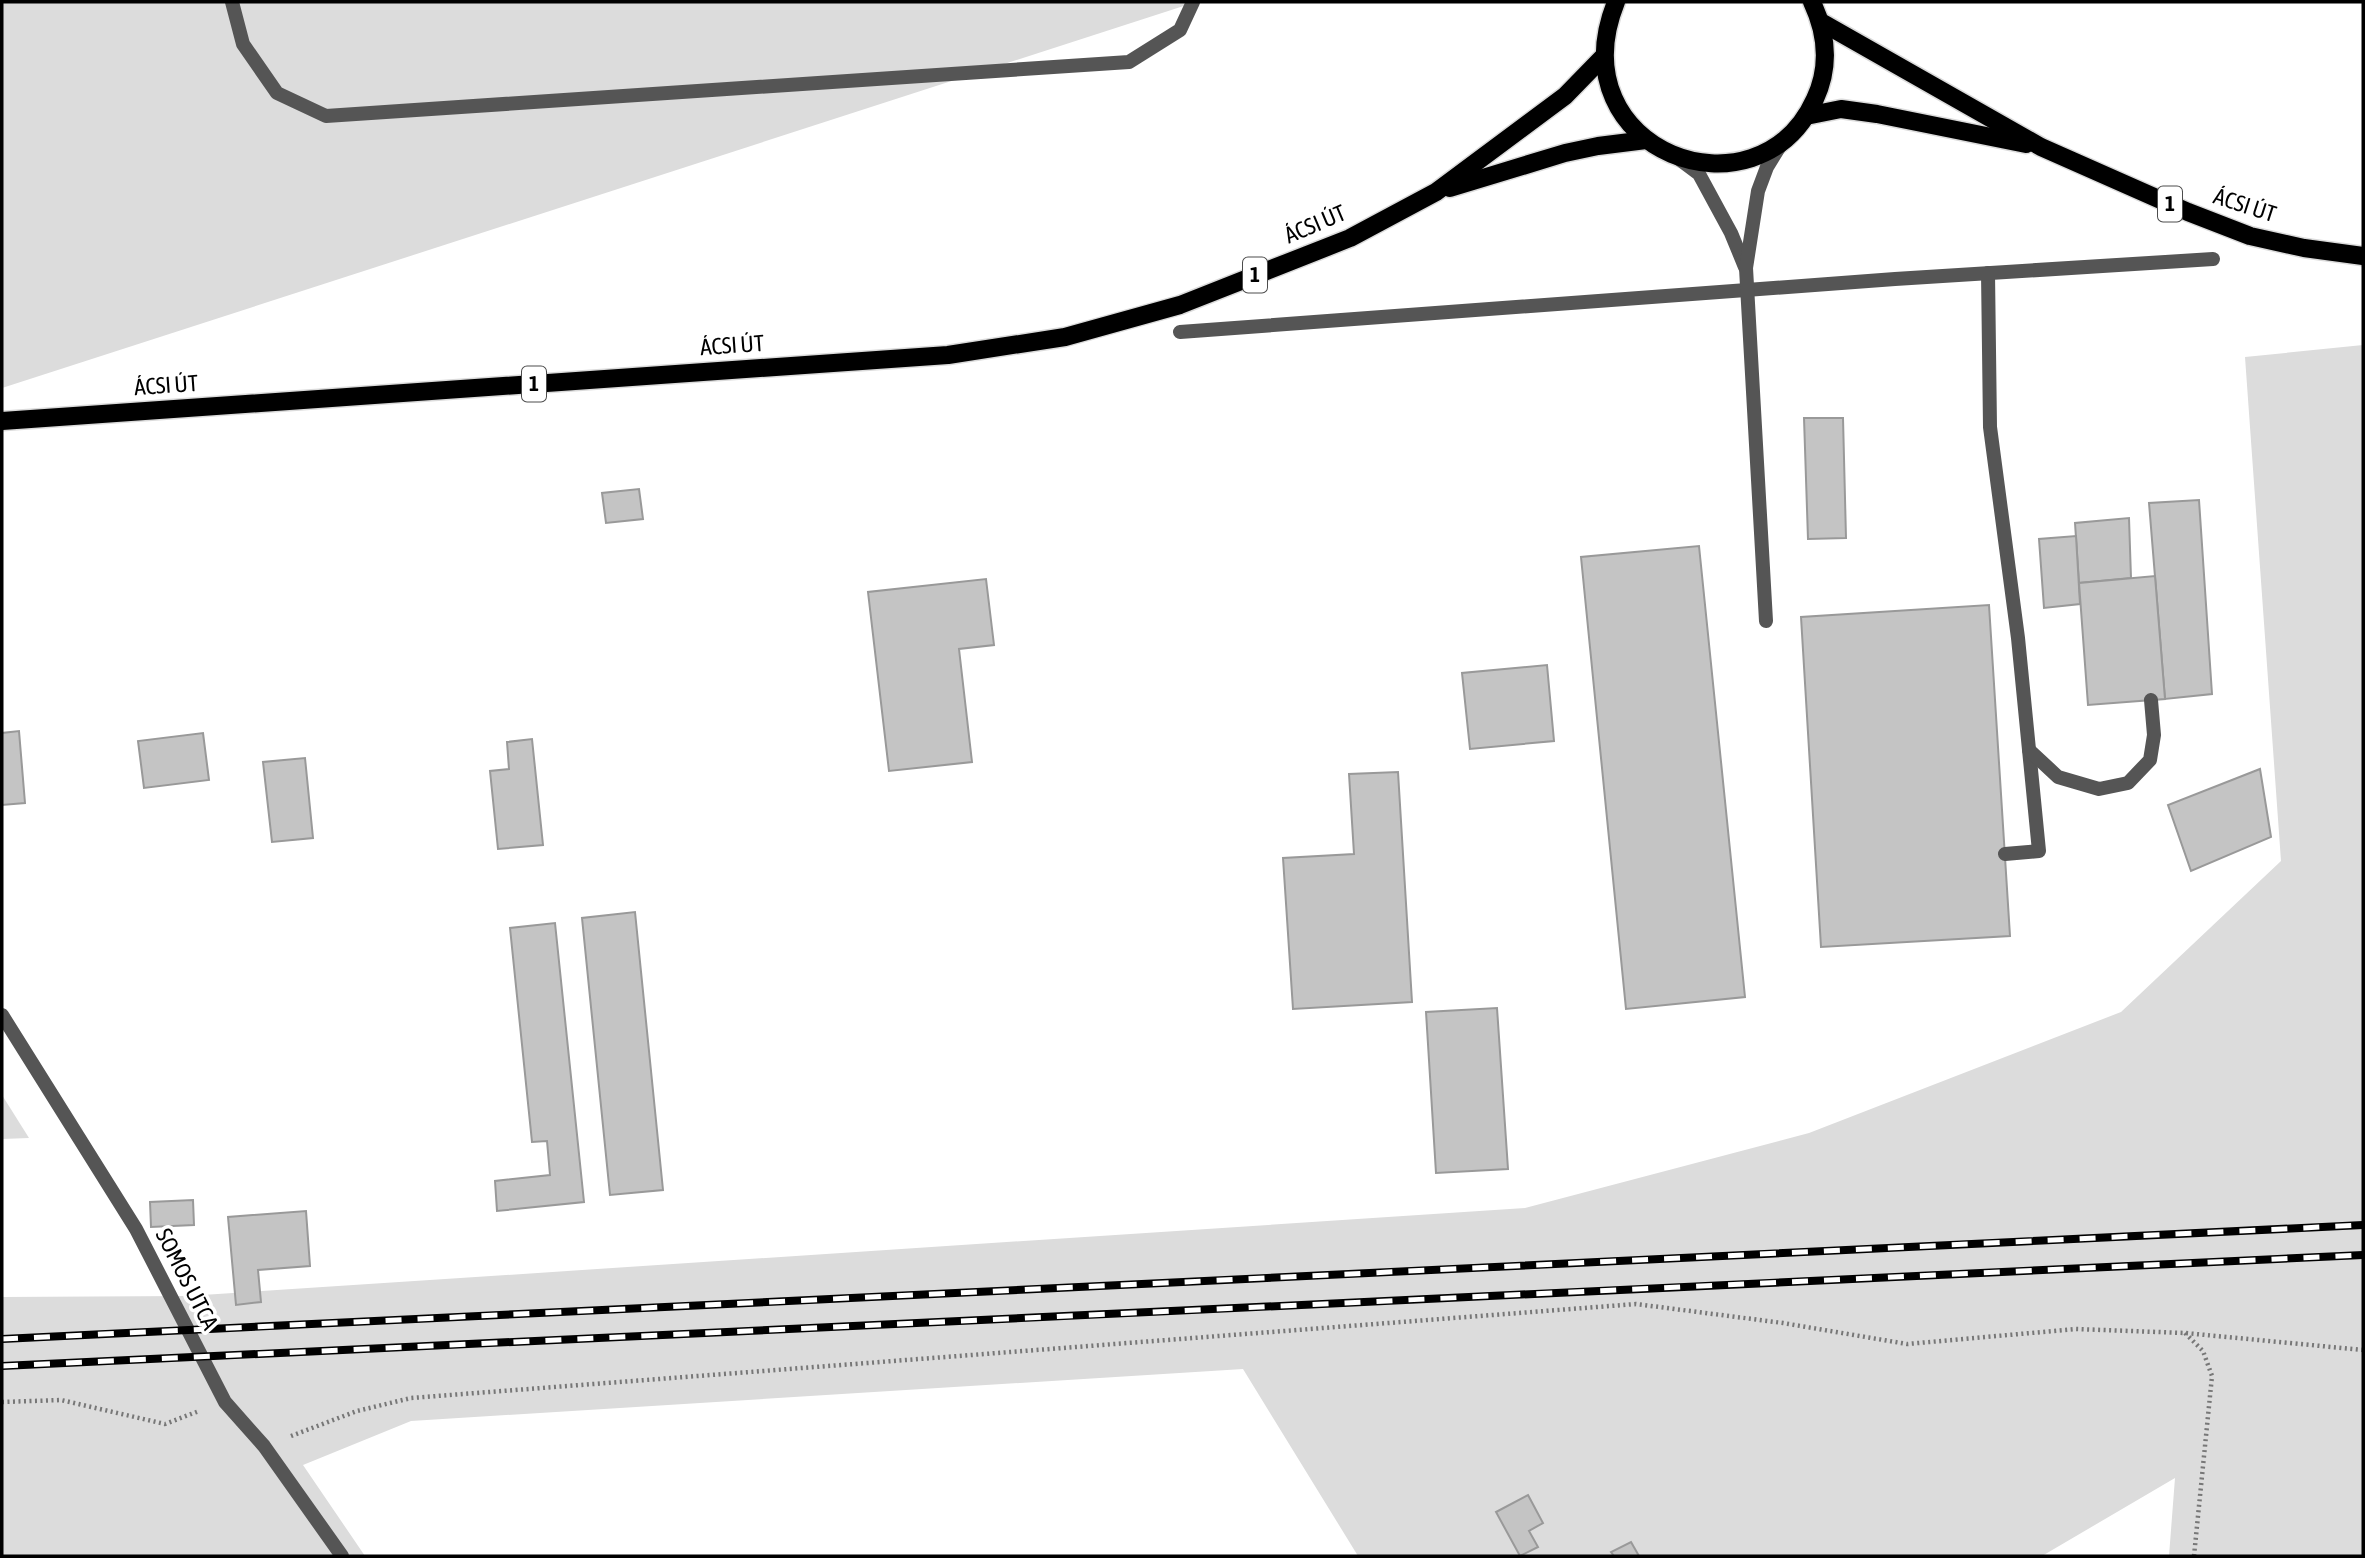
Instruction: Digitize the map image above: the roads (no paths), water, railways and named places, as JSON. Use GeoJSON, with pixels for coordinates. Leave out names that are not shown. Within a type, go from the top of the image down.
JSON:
{"type":"FeatureCollection","features":[{"type":"Feature","properties":{"kind":"main road"},"geometry":{"type":"LineString","coordinates":[[1616,2],[1607,24],[1604,55],[1609,88],[1616,102],[1624,116],[1646,140],[1674,156],[1702,163],[1731,163],[1759,154],[1784,139],[1806,116],[1820,88],[1826,57],[1821,22],[1812,2]]}},
{"type":"Feature","properties":{"kind":"main road","name":"ÁCSI ÚT"},"geometry":{"type":"LineString","coordinates":[[1821,22],[2041,147],[2188,212],[2250,236],[2304,248],[2363,256]]}},
{"type":"Feature","properties":{"kind":"main road","name":"ÁCSI ÚT"},"geometry":{"type":"LineString","coordinates":[[2,421],[948,355],[1065,337],[1180,305],[1350,238],[1436,192],[1565,96],[1604,55]]}},
{"type":"Feature","properties":{"kind":"main road","name":"ÁCSI ÚT"},"geometry":{"type":"LineString","coordinates":[[1806,116],[1841,110],[1877,114],[2041,147]]}},
{"type":"Feature","properties":{"kind":"main road","name":"ÁCSI ÚT"},"geometry":{"type":"LineString","coordinates":[[1436,192],[1565,153],[1646,140]]}},
{"type":"Feature","properties":{"kind":"street"},"geometry":{"type":"LineString","coordinates":[[232,2],[243,44],[277,93],[326,116],[1129,62],[1180,30],[1193,2]]}},
{"type":"Feature","properties":{"kind":"street"},"geometry":{"type":"LineString","coordinates":[[1766,621],[1746,268],[1758,191],[1767,167],[1784,139]]}},
{"type":"Feature","properties":{"kind":"street"},"geometry":{"type":"LineString","coordinates":[[1674,156],[1699,174],[1731,233],[1746,268]]}},
{"type":"Feature","properties":{"kind":"street"},"geometry":{"type":"LineString","coordinates":[[1180,332],[2213,259]]}},
{"type":"Feature","properties":{"kind":"street"},"geometry":{"type":"LineString","coordinates":[[1988,273],[1990,427],[2018,638],[2039,851],[2005,853]]}},
{"type":"Feature","properties":{"kind":"street"},"geometry":{"type":"LineString","coordinates":[[2029,750],[2058,776],[2099,789],[2128,783],[2150,760],[2154,734],[2151,700]]}},
{"type":"Feature","properties":{"kind":"street","name":"SOMOS UTCA"},"geometry":{"type":"LineString","coordinates":[[2,1015],[136,1229],[225,1402],[264,1446],[342,1556]]}},
{"type":"Feature","properties":{"kind":"railway"},"geometry":{"type":"LineString","coordinates":[[2,1339],[2363,1225]]}},
{"type":"Feature","properties":{"kind":"railway"},"geometry":{"type":"LineString","coordinates":[[2,1366],[2363,1255]]}}]}
